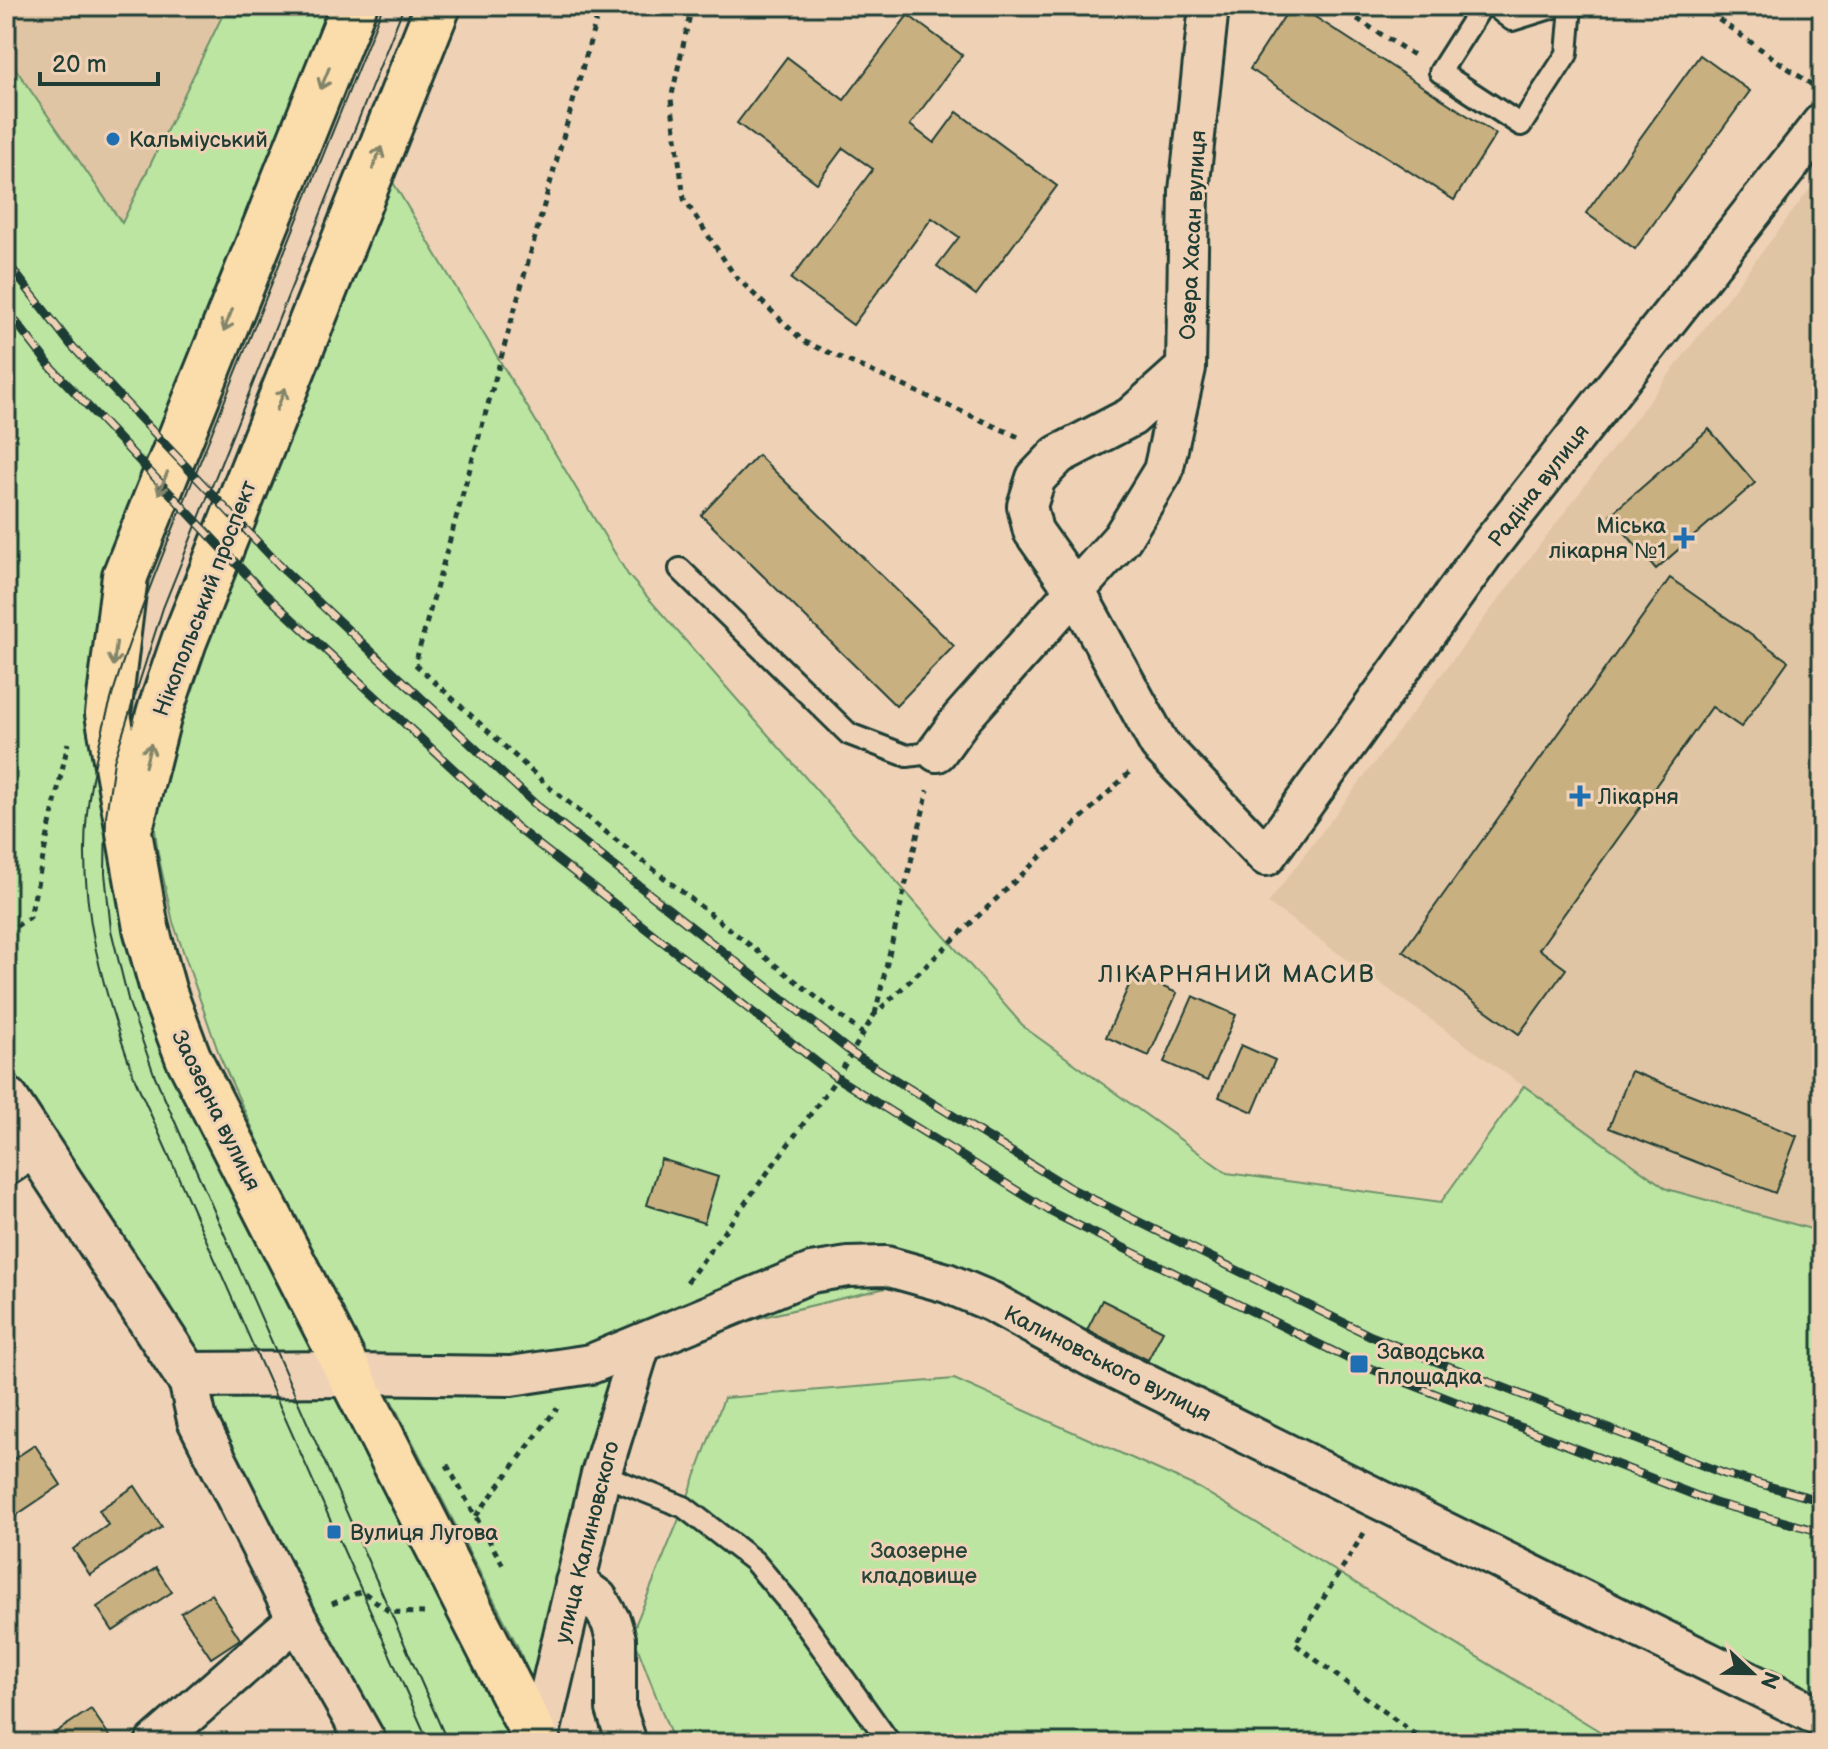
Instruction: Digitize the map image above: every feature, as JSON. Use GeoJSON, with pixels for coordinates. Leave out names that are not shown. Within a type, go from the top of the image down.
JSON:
{"type":"FeatureCollection","features":[{"type":"Feature","properties":{"kind":"main road"},"geometry":{"type":"LineString","coordinates":[[129,831],[108,714],[125,576],[354,6]]}},
{"type":"Feature","properties":{"kind":"main road","name":"Нікопольський проспект"},"geometry":{"type":"LineString","coordinates":[[129,831],[159,714],[184,641],[438,6]]}},
{"type":"Feature","properties":{"kind":"main road","name":"Заозерна вулиця"},"geometry":{"type":"LineString","coordinates":[[129,831],[146,928],[164,993],[188,1057],[538,1742]]}},
{"type":"Feature","properties":{"kind":"street","name":"Озера Хасан вулиця"},"geometry":{"type":"LineString","coordinates":[[937,752],[961,719],[1122,538],[1163,471],[1186,368],[1189,191],[1209,6]]}},
{"type":"Feature","properties":{"kind":"street","name":"Радіна вулиця"},"geometry":{"type":"LineString","coordinates":[[1266,856],[1484,553],[1822,123]]}},
{"type":"Feature","properties":{"kind":"street","name":"Озера Хасан вулиця"},"geometry":{"type":"LineString","coordinates":[[1186,368],[1131,417],[1058,455],[1036,478],[1027,506],[1033,531],[1076,592],[1159,744],[1266,856]]}},
{"type":"Feature","properties":{"kind":"street"},"geometry":{"type":"LineString","coordinates":[[6,1100],[21,1156],[187,1375],[197,1420],[297,1619],[367,1743]]}},
{"type":"Feature","properties":{"kind":"street","name":"Калиновського вулиця"},"geometry":{"type":"LineString","coordinates":[[350,1374],[511,1376],[591,1364],[811,1273],[848,1267],[886,1266],[947,1283],[992,1302],[1091,1357],[1822,1718]]}},
{"type":"Feature","properties":{"kind":"street","name":"улица Калиновского"},"geometry":{"type":"LineString","coordinates":[[538,1742],[601,1474],[641,1344]]}},
{"type":"Feature","properties":{"kind":"street"},"geometry":{"type":"LineString","coordinates":[[187,1375],[350,1374]]}},
{"type":"Feature","properties":{"kind":"street"},"geometry":{"type":"LineString","coordinates":[[575,1582],[598,1599],[611,1622],[616,1639],[616,1709],[627,1743]]}},
{"type":"Feature","properties":{"kind":"street"},"geometry":{"type":"LineString","coordinates":[[155,1743],[297,1619]]}},
{"type":"Feature","properties":{"kind":"lane"},"geometry":{"type":"LineString","coordinates":[[1482,6],[1440,72],[1521,125],[1567,54],[1571,6]]}},
{"type":"Feature","properties":{"kind":"lane"},"geometry":{"type":"LineString","coordinates":[[1494,6],[1512,20],[1557,6]]}},
{"type":"Feature","properties":{"kind":"lane"},"geometry":{"type":"LineString","coordinates":[[680,569],[849,734],[907,756],[937,752]]}},
{"type":"Feature","properties":{"kind":"lane"},"geometry":{"type":"LineString","coordinates":[[601,1474],[684,1507],[754,1561],[792,1606],[890,1743]]}},
{"type":"Feature","properties":{"kind":"path"},"geometry":{"type":"LineString","coordinates":[[600,6],[415,664],[550,788],[863,1034]]}},
{"type":"Feature","properties":{"kind":"path"},"geometry":{"type":"LineString","coordinates":[[692,6],[671,99],[684,199],[735,276],[803,341],[1058,455]]}},
{"type":"Feature","properties":{"kind":"path"},"geometry":{"type":"LineString","coordinates":[[1337,6],[1440,72]]}},
{"type":"Feature","properties":{"kind":"path"},"geometry":{"type":"LineString","coordinates":[[1699,6],[1822,92]]}},
{"type":"Feature","properties":{"kind":"path"},"geometry":{"type":"LineString","coordinates":[[6,933],[30,917],[69,738]]}},
{"type":"Feature","properties":{"kind":"path"},"geometry":{"type":"LineString","coordinates":[[686,1283],[837,1078],[874,1015],[1159,744]]}},
{"type":"Feature","properties":{"kind":"path"},"geometry":{"type":"LineString","coordinates":[[874,1015],[937,752]]}},
{"type":"Feature","properties":{"kind":"path"},"geometry":{"type":"LineString","coordinates":[[476,1516],[591,1364]]}},
{"type":"Feature","properties":{"kind":"path"},"geometry":{"type":"LineString","coordinates":[[1384,1502],[1295,1644],[1426,1743]]}},
{"type":"Feature","properties":{"kind":"path"},"geometry":{"type":"LineString","coordinates":[[297,1619],[362,1591],[390,1612],[425,1614]]}},
{"type":"Feature","properties":{"kind":"shaded area","name":"Кальміуський"},"geometry":{"type":"Polygon","coordinates":[[[6,6],[227,6],[122,224],[6,55],[6,6]]]}},
{"type":"Feature","properties":{"kind":"shaded area","name":"Міська лікарня №1"},"geometry":{"type":"Polygon","coordinates":[[[1822,173],[1822,1232],[1667,1189],[1268,903],[1822,173]]]}},
{"type":"Feature","properties":{"kind":"green space"},"geometry":{"type":"Polygon","coordinates":[[[227,6],[335,6],[112,568],[143,930],[523,1743],[367,1743],[197,1420],[6,1100],[6,55],[122,223],[227,6]]]}},
{"type":"Feature","properties":{"kind":"green space"},"geometry":{"type":"Polygon","coordinates":[[[388,174],[628,575],[1025,1028],[1227,1173],[1441,1202],[1524,1086],[1667,1189],[1822,1232],[1822,1725],[915,1285],[890,1287],[670,1339],[508,1360],[366,1358],[280,1189],[220,1057],[173,922],[158,854],[153,813],[175,717],[388,174]]]}},
{"type":"Feature","properties":{"kind":"green space"},"geometry":{"type":"Polygon","coordinates":[[[648,1375],[560,1672],[557,1743],[517,1645],[386,1390],[512,1393],[648,1375]]]}},
{"type":"Feature","properties":{"kind":"green space","name":"Заозерне кладовище"},"geometry":{"type":"Polygon","coordinates":[[[954,1379],[1199,1488],[1619,1743],[674,1743],[632,1633],[684,1507],[724,1398],[954,1379]]]}},
{"type":"Feature","properties":{"kind":"building"},"geometry":{"type":"Polygon","coordinates":[[[1291,6],[1298,6],[1496,134],[1454,200],[1250,69],[1291,6]]]}},
{"type":"Feature","properties":{"kind":"building"},"geometry":{"type":"Polygon","coordinates":[[[908,15],[962,55],[910,125],[934,143],[957,112],[1057,186],[976,295],[937,266],[959,237],[932,218],[853,325],[791,279],[873,169],[843,148],[817,183],[737,123],[787,57],[844,100],[908,15]]]}},
{"type":"Feature","properties":{"kind":"building"},"geometry":{"type":"Polygon","coordinates":[[[1700,55],[1750,91],[1635,249],[1586,213],[1700,55]]]}},
{"type":"Feature","properties":{"kind":"building"},"geometry":{"type":"Polygon","coordinates":[[[1709,429],[1755,483],[1656,569],[1610,515],[1709,429]]]}},
{"type":"Feature","properties":{"kind":"building"},"geometry":{"type":"Polygon","coordinates":[[[758,455],[954,646],[896,706],[701,515],[758,455]]]}},
{"type":"Feature","properties":{"kind":"building"},"geometry":{"type":"Polygon","coordinates":[[[1670,578],[1788,661],[1741,727],[1712,707],[1539,949],[1566,969],[1519,1034],[1403,951],[1670,578]]]}},
{"type":"Feature","properties":{"kind":"building"},"geometry":{"type":"Polygon","coordinates":[[[1134,974],[1177,993],[1149,1056],[1106,1037],[1134,974]]]}},
{"type":"Feature","properties":{"kind":"building"},"geometry":{"type":"Polygon","coordinates":[[[1193,996],[1236,1015],[1207,1081],[1164,1062],[1193,996]]]}},
{"type":"Feature","properties":{"kind":"building"},"geometry":{"type":"Polygon","coordinates":[[[1241,1045],[1275,1060],[1253,1112],[1219,1097],[1241,1045]]]}},
{"type":"Feature","properties":{"kind":"building"},"geometry":{"type":"Polygon","coordinates":[[[1631,1071],[1797,1136],[1775,1193],[1609,1128],[1631,1071]]]}},
{"type":"Feature","properties":{"kind":"building"},"geometry":{"type":"Polygon","coordinates":[[[661,1159],[718,1177],[704,1223],[647,1205],[661,1159]]]}},
{"type":"Feature","properties":{"kind":"building"},"geometry":{"type":"Polygon","coordinates":[[[1102,1300],[1163,1331],[1148,1360],[1087,1330],[1102,1300]]]}},
{"type":"Feature","properties":{"kind":"building"},"geometry":{"type":"Polygon","coordinates":[[[35,1445],[61,1485],[6,1522],[6,1464],[35,1445]]]}},
{"type":"Feature","properties":{"kind":"building"},"geometry":{"type":"Polygon","coordinates":[[[135,1486],[162,1527],[90,1575],[73,1549],[108,1525],[99,1510],[135,1486]]]}},
{"type":"Feature","properties":{"kind":"building"},"geometry":{"type":"Polygon","coordinates":[[[156,1568],[172,1592],[113,1631],[97,1607],[156,1568]]]}},
{"type":"Feature","properties":{"kind":"building"},"geometry":{"type":"Polygon","coordinates":[[[211,1594],[240,1639],[211,1658],[181,1613],[211,1594]]]}},
{"type":"Feature","properties":{"kind":"building"},"geometry":{"type":"Polygon","coordinates":[[[91,1709],[113,1741],[47,1743],[44,1740],[91,1709]]]}},
{"type":"Feature","properties":{"kind":"tram line"},"geometry":{"type":"LineString","coordinates":[[383,6],[132,634],[104,724],[94,769],[85,847],[86,881],[96,949],[113,1015],[135,1079],[429,1743]]}},
{"type":"Feature","properties":{"kind":"tram line"},"geometry":{"type":"LineString","coordinates":[[404,6],[163,608],[114,761],[106,816],[105,873],[111,930],[129,1003],[154,1074],[448,1743]]}},
{"type":"Feature","properties":{"kind":"railway"},"geometry":{"type":"LineString","coordinates":[[6,261],[71,345],[285,571],[535,804],[852,1053],[1068,1187],[1371,1336],[1725,1474],[1822,1501]]}},
{"type":"Feature","properties":{"kind":"railway"},"geometry":{"type":"LineString","coordinates":[[6,309],[50,366],[263,592],[516,827],[837,1078],[1053,1213],[1359,1364],[1715,1503],[1822,1532]]}},
{"type":"Feature","properties":{"kind":"place","name":"Кальміуський"},"geometry":{"type":"Point","coordinates":[113,139]}},
{"type":"Feature","properties":{"kind":"place","name":"Міська лікарня №1"},"geometry":{"type":"Point","coordinates":[1684,538]}},
{"type":"Feature","properties":{"kind":"place","name":"Лікарня"},"geometry":{"type":"Point","coordinates":[1580,796]}},
{"type":"Feature","properties":{"kind":"place","name":"Заводська площадка"},"geometry":{"type":"Point","coordinates":[1359,1364]}},
{"type":"Feature","properties":{"kind":"place","name":"Вулиця Лугова"},"geometry":{"type":"Point","coordinates":[334,1532]}},
{"type":"Feature","properties":{"kind":"district","name":"ЛІКАРНЯНИЙ МАСИВ"},"geometry":{"type":"Point","coordinates":[1237,974]}}]}
